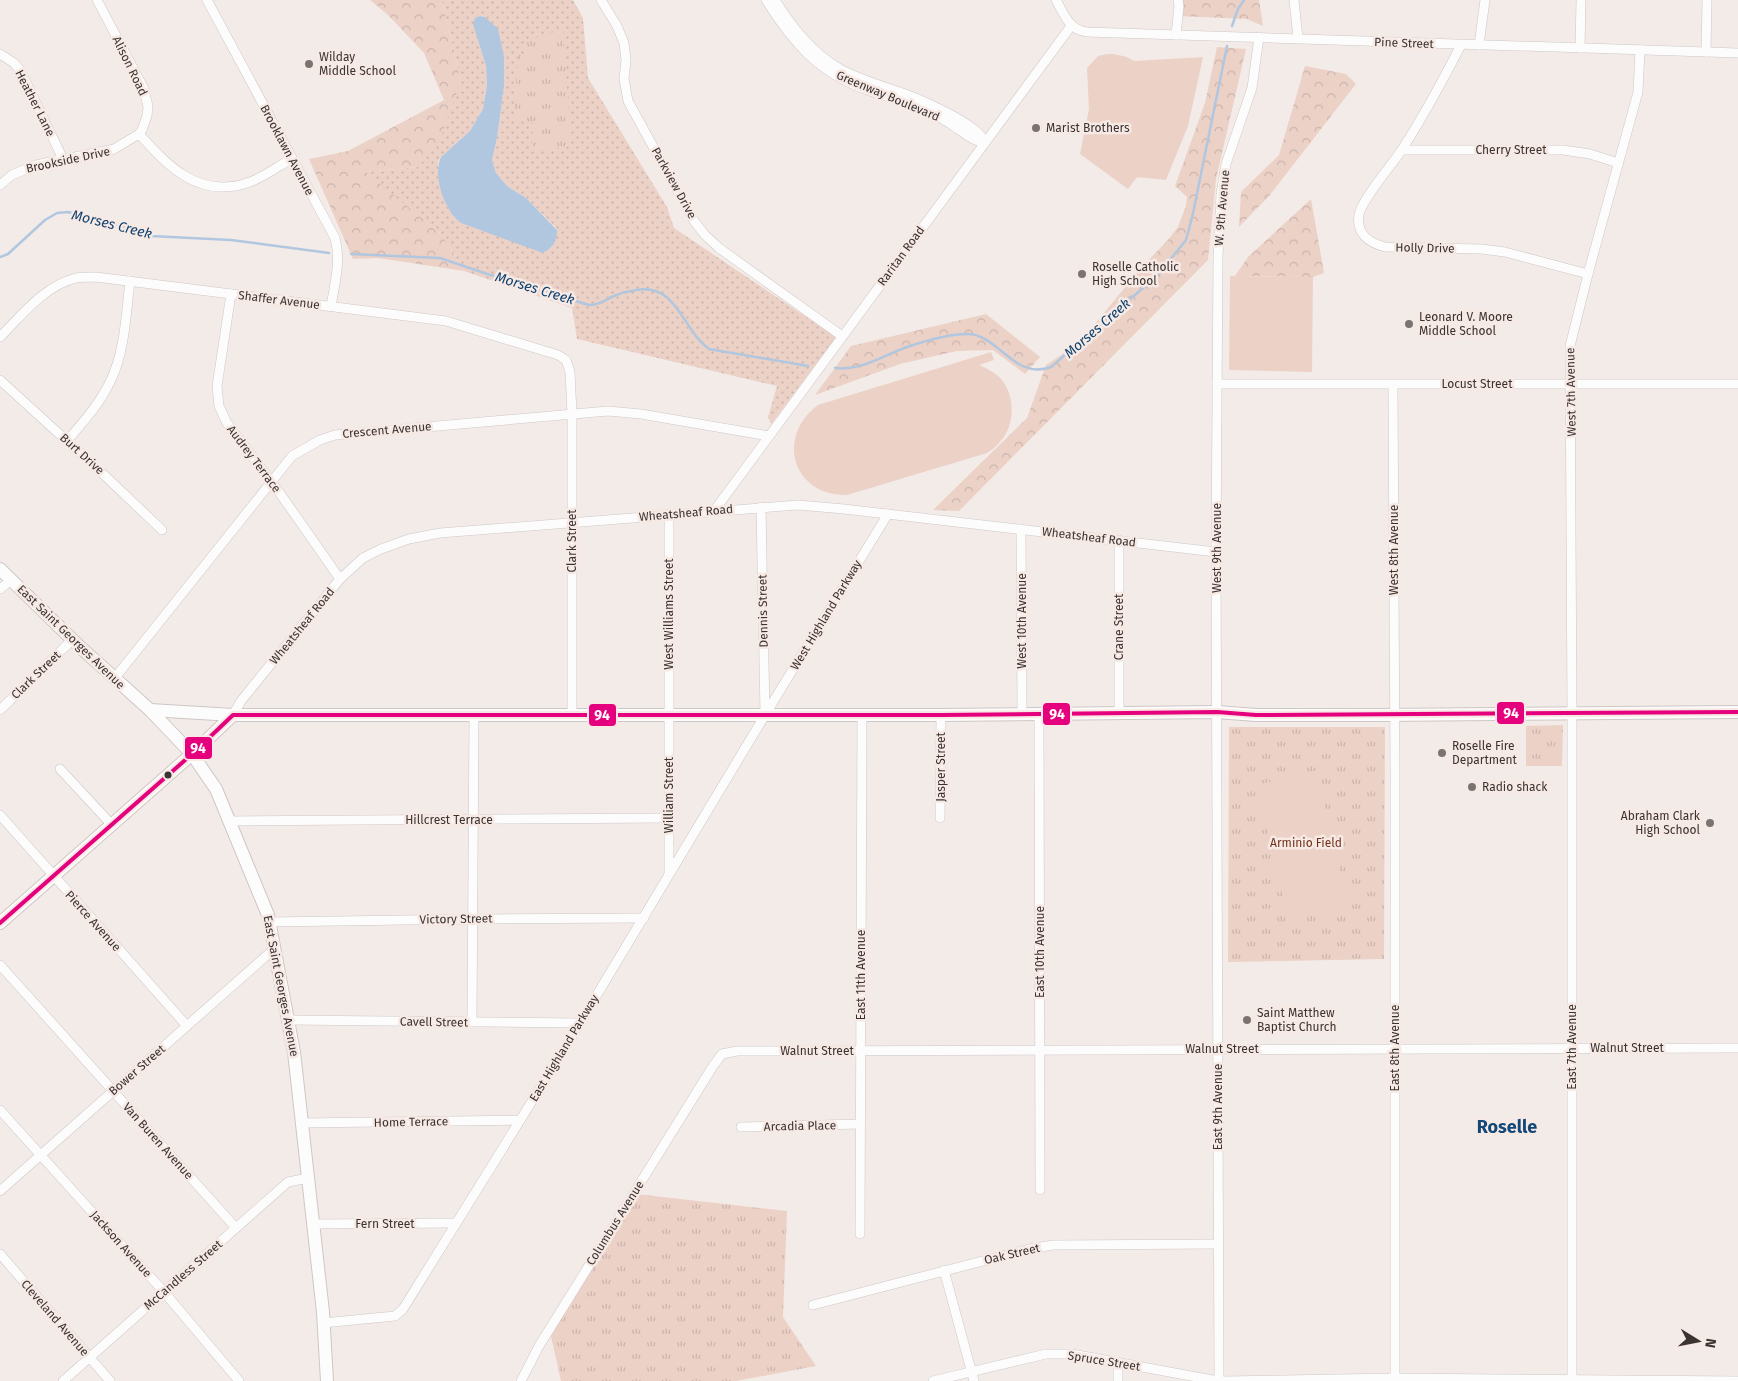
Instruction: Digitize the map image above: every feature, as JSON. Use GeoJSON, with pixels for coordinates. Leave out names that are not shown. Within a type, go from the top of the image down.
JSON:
{"type":"FeatureCollection","features":[{"type":"Feature","properties":{"kind":"street","name":"Alison Road"},"geometry":{"type":"LineString","coordinates":[[97,0],[146,96],[147,116],[139,134]]}},
{"type":"Feature","properties":{"kind":"street","name":"Brooklawn Avenue"},"geometry":{"type":"LineString","coordinates":[[207,0],[334,238],[338,251],[337,274],[331,306]]}},
{"type":"Feature","properties":{"kind":"street","name":"Parkview Drive"},"geometry":{"type":"LineString","coordinates":[[601,0],[617,26],[624,43],[626,60],[625,85],[628,101],[694,220],[705,235],[720,248],[842,336]]}},
{"type":"Feature","properties":{"kind":"street","name":"Greenway Boulevard"},"geometry":{"type":"LineString","coordinates":[[766,0],[796,44],[811,59],[827,70],[866,90],[925,110],[957,128],[976,142],[985,143],[982,135],[938,108],[867,82],[831,63],[803,39],[786,19],[775,0]]}},
{"type":"Feature","properties":{"kind":"street"},"geometry":{"type":"LineString","coordinates":[[1056,0],[1071,26]]}},
{"type":"Feature","properties":{"kind":"street"},"geometry":{"type":"LineString","coordinates":[[1176,34],[1178,0]]}},
{"type":"Feature","properties":{"kind":"street"},"geometry":{"type":"LineString","coordinates":[[1294,0],[1298,38]]}},
{"type":"Feature","properties":{"kind":"street"},"geometry":{"type":"LineString","coordinates":[[1479,45],[1485,0]]}},
{"type":"Feature","properties":{"kind":"street"},"geometry":{"type":"LineString","coordinates":[[1580,48],[1581,0]]}},
{"type":"Feature","properties":{"kind":"street"},"geometry":{"type":"LineString","coordinates":[[1706,52],[1707,0]]}},
{"type":"Feature","properties":{"kind":"street","name":"Raritan Road"},"geometry":{"type":"LineString","coordinates":[[714,511],[1071,26]]}},
{"type":"Feature","properties":{"kind":"street","name":"Pine Street"},"geometry":{"type":"LineString","coordinates":[[1071,26],[1087,32],[1738,53]]}},
{"type":"Feature","properties":{"kind":"street","name":"W. 9th Avenue"},"geometry":{"type":"LineString","coordinates":[[1217,384],[1218,257],[1222,194],[1226,164],[1249,99],[1254,79],[1259,37]]}},
{"type":"Feature","properties":{"kind":"street","name":"Holly Drive"},"geometry":{"type":"LineString","coordinates":[[1461,45],[1437,92],[1402,150],[1360,208],[1359,227],[1363,234],[1373,243],[1385,247],[1480,249],[1505,252],[1588,274]]}},
{"type":"Feature","properties":{"kind":"street","name":"West 7th Avenue"},"geometry":{"type":"LineString","coordinates":[[1572,712],[1571,340],[1638,92],[1640,50]]}},
{"type":"Feature","properties":{"kind":"street","name":"Heather Lane"},"geometry":{"type":"LineString","coordinates":[[0,54],[14,63],[20,70],[63,159]]}},
{"type":"Feature","properties":{"kind":"street","name":"Brookside Drive"},"geometry":{"type":"LineString","coordinates":[[0,185],[19,170],[63,159],[114,150],[139,134]]}},
{"type":"Feature","properties":{"kind":"street"},"geometry":{"type":"LineString","coordinates":[[139,134],[172,168],[188,178],[213,185],[231,186],[249,182],[292,159]]}},
{"type":"Feature","properties":{"kind":"street","name":"Cherry Street"},"geometry":{"type":"LineString","coordinates":[[1402,150],[1563,150],[1590,154],[1618,163]]}},
{"type":"Feature","properties":{"kind":"street","name":"Shaffer Avenue"},"geometry":{"type":"LineString","coordinates":[[0,338],[36,300],[56,287],[76,278],[96,277],[446,321],[558,355],[566,360],[568,366]]}},
{"type":"Feature","properties":{"kind":"street"},"geometry":{"type":"LineString","coordinates":[[67,441],[95,409],[110,382],[120,355],[130,281]]}},
{"type":"Feature","properties":{"kind":"street","name":"Audrey Terrace"},"geometry":{"type":"LineString","coordinates":[[231,294],[217,386],[219,406],[227,423],[272,482],[340,579]]}},
{"type":"Feature","properties":{"kind":"street","name":"Clark Street"},"geometry":{"type":"LineString","coordinates":[[568,366],[572,414],[572,715]]}},
{"type":"Feature","properties":{"kind":"street","name":"Burt Drive"},"geometry":{"type":"LineString","coordinates":[[0,380],[162,530]]}},
{"type":"Feature","properties":{"kind":"street","name":"Locust Street"},"geometry":{"type":"LineString","coordinates":[[1217,384],[1738,384]]}},
{"type":"Feature","properties":{"kind":"street","name":"West 9th Avenue"},"geometry":{"type":"LineString","coordinates":[[1217,384],[1217,712]]}},
{"type":"Feature","properties":{"kind":"street","name":"West 8th Avenue"},"geometry":{"type":"LineString","coordinates":[[1393,385],[1394,714]]}},
{"type":"Feature","properties":{"kind":"street","name":"Crescent Avenue"},"geometry":{"type":"LineString","coordinates":[[114,679],[292,456],[313,444],[335,435],[608,411],[641,414],[769,436]]}},
{"type":"Feature","properties":{"kind":"street","name":"Wheatsheaf Road"},"geometry":{"type":"LineString","coordinates":[[233,715],[241,701],[340,579],[363,558],[409,539],[440,533],[798,505],[1216,552]]}},
{"type":"Feature","properties":{"kind":"street","name":"Dennis Street"},"geometry":{"type":"LineString","coordinates":[[761,507],[765,715]]}},
{"type":"Feature","properties":{"kind":"street","name":"West Williams Street"},"geometry":{"type":"LineString","coordinates":[[669,514],[669,714]]}},
{"type":"Feature","properties":{"kind":"street","name":"West Highland Parkway"},"geometry":{"type":"LineString","coordinates":[[765,715],[888,514]]}},
{"type":"Feature","properties":{"kind":"street","name":"West 10th Avenue"},"geometry":{"type":"LineString","coordinates":[[1021,529],[1022,713]]}},
{"type":"Feature","properties":{"kind":"street","name":"Crane Street"},"geometry":{"type":"LineString","coordinates":[[1118,713],[1119,540]]}},
{"type":"Feature","properties":{"kind":"street","name":"East Saint Georges Avenue"},"geometry":{"type":"LineString","coordinates":[[0,569],[72,640],[150,710],[192,754],[216,789],[229,821],[269,922],[294,1052],[324,1323],[327,1381]]}},
{"type":"Feature","properties":{"kind":"street"},"geometry":{"type":"LineString","coordinates":[[0,589],[11,580]]}},
{"type":"Feature","properties":{"kind":"street","name":"Clark Street"},"geometry":{"type":"LineString","coordinates":[[0,710],[72,640]]}},
{"type":"Feature","properties":{"kind":"street"},"geometry":{"type":"LineString","coordinates":[[150,710],[233,715],[941,715],[1217,712],[1256,715],[1738,712]]}},
{"type":"Feature","properties":{"kind":"street","name":"East 9th Avenue"},"geometry":{"type":"LineString","coordinates":[[1217,712],[1218,1381]]}},
{"type":"Feature","properties":{"kind":"street","name":"East 7th Avenue"},"geometry":{"type":"LineString","coordinates":[[1572,712],[1572,1380]]}},
{"type":"Feature","properties":{"kind":"street","name":"East 10th Avenue"},"geometry":{"type":"LineString","coordinates":[[1039,713],[1040,1190]]}},
{"type":"Feature","properties":{"kind":"street"},"geometry":{"type":"LineString","coordinates":[[472,1022],[474,714]]}},
{"type":"Feature","properties":{"kind":"street","name":"William Street"},"geometry":{"type":"LineString","coordinates":[[669,714],[669,876]]}},
{"type":"Feature","properties":{"kind":"street","name":"East 8th Avenue"},"geometry":{"type":"LineString","coordinates":[[1394,714],[1395,1380]]}},
{"type":"Feature","properties":{"kind":"street"},"geometry":{"type":"LineString","coordinates":[[0,923],[192,754],[233,715]]}},
{"type":"Feature","properties":{"kind":"street","name":"East Highland Parkway"},"geometry":{"type":"LineString","coordinates":[[324,1323],[395,1316],[403,1309],[644,918],[765,715]]}},
{"type":"Feature","properties":{"kind":"street","name":"East 11th Avenue"},"geometry":{"type":"LineString","coordinates":[[860,1234],[862,715]]}},
{"type":"Feature","properties":{"kind":"street","name":"Jasper Street"},"geometry":{"type":"LineString","coordinates":[[940,818],[941,715]]}},
{"type":"Feature","properties":{"kind":"street"},"geometry":{"type":"LineString","coordinates":[[60,769],[112,825]]}},
{"type":"Feature","properties":{"kind":"street","name":"Pierce Avenue"},"geometry":{"type":"LineString","coordinates":[[0,815],[187,1026]]}},
{"type":"Feature","properties":{"kind":"street","name":"Hillcrest Terrace"},"geometry":{"type":"LineString","coordinates":[[229,821],[669,818]]}},
{"type":"Feature","properties":{"kind":"street","name":"Victory Street"},"geometry":{"type":"LineString","coordinates":[[269,922],[644,918]]}},
{"type":"Feature","properties":{"kind":"street","name":"Bower Street"},"geometry":{"type":"LineString","coordinates":[[0,1191],[274,949]]}},
{"type":"Feature","properties":{"kind":"street","name":"Van Buren Avenue"},"geometry":{"type":"LineString","coordinates":[[0,965],[236,1228]]}},
{"type":"Feature","properties":{"kind":"street","name":"Cavell Street"},"geometry":{"type":"LineString","coordinates":[[288,1020],[580,1023]]}},
{"type":"Feature","properties":{"kind":"street","name":"Walnut Street"},"geometry":{"type":"LineString","coordinates":[[713,1066],[722,1054],[737,1051],[1738,1048]]}},
{"type":"Feature","properties":{"kind":"street","name":"Columbus Avenue"},"geometry":{"type":"LineString","coordinates":[[521,1381],[539,1346],[713,1066]]}},
{"type":"Feature","properties":{"kind":"street","name":"Jackson Avenue"},"geometry":{"type":"LineString","coordinates":[[0,1110],[164,1292],[239,1381]]}},
{"type":"Feature","properties":{"kind":"street","name":"Home Terrace"},"geometry":{"type":"LineString","coordinates":[[302,1124],[520,1120]]}},
{"type":"Feature","properties":{"kind":"street","name":"Arcadia Place"},"geometry":{"type":"LineString","coordinates":[[741,1127],[860,1124]]}},
{"type":"Feature","properties":{"kind":"street","name":"McCandless Street"},"geometry":{"type":"LineString","coordinates":[[63,1381],[288,1182],[308,1178]]}},
{"type":"Feature","properties":{"kind":"street","name":"Fern Street"},"geometry":{"type":"LineString","coordinates":[[313,1224],[456,1224]]}},
{"type":"Feature","properties":{"kind":"street","name":"Oak Street"},"geometry":{"type":"LineString","coordinates":[[813,1305],[944,1270],[1053,1245],[1218,1244]]}},
{"type":"Feature","properties":{"kind":"street","name":"Cleveland Avenue"},"geometry":{"type":"LineString","coordinates":[[0,1254],[110,1381]]}},
{"type":"Feature","properties":{"kind":"street"},"geometry":{"type":"LineString","coordinates":[[944,1270],[974,1381]]}},
{"type":"Feature","properties":{"kind":"street","name":"Spruce Street"},"geometry":{"type":"LineString","coordinates":[[933,1381],[1046,1354],[1072,1354],[1218,1381]]}},
{"type":"Feature","properties":{"kind":"street"},"geometry":{"type":"LineString","coordinates":[[1118,1362],[1118,1381]]}},
{"type":"Feature","properties":{"kind":"street"},"geometry":{"type":"LineString","coordinates":[[1224,1381],[1738,1380]]}},
{"type":"Feature","properties":{"kind":"green space"},"geometry":{"type":"Polygon","coordinates":[[[370,0],[442,0],[461,81],[439,142],[418,167],[366,172],[442,235],[464,271],[378,258],[353,259],[309,159],[348,151],[444,100],[424,53],[388,15],[370,0]]]}},
{"type":"Feature","properties":{"kind":"green space"},"geometry":{"type":"Polygon","coordinates":[[[442,0],[573,0],[583,18],[588,78],[667,207],[674,228],[836,337],[771,424],[768,417],[777,386],[577,339],[572,308],[464,271],[442,235],[365,172],[418,167],[461,81],[442,0]],[[485,17],[475,18],[478,40],[486,66],[487,85],[483,109],[470,131],[441,157],[438,162],[439,181],[447,206],[461,223],[543,252],[551,248],[557,229],[526,198],[507,186],[496,173],[492,160],[504,86],[485,17]]]}},
{"type":"Feature","properties":{"kind":"green space"},"geometry":{"type":"Polygon","coordinates":[[[1178,0],[1259,0],[1263,26],[1247,19],[1177,16],[1178,0]]]}},
{"type":"Feature","properties":{"kind":"green space"},"geometry":{"type":"Polygon","coordinates":[[[563,29],[571,146],[532,152],[533,123],[514,120],[518,54],[525,54],[526,50],[522,50],[522,46],[529,40],[563,29]]]}},
{"type":"Feature","properties":{"kind":"green space"},"geometry":{"type":"Polygon","coordinates":[[[1217,47],[1246,49],[1216,179],[1208,260],[959,511],[933,510],[1027,418],[1046,365],[1064,353],[1095,324],[1140,269],[1178,227],[1186,206],[1187,197],[1175,186],[1205,103],[1217,47]]]}},
{"type":"Feature","properties":{"kind":"green space"},"geometry":{"type":"Polygon","coordinates":[[[1115,54],[1134,61],[1203,57],[1188,126],[1166,180],[1137,177],[1128,189],[1080,154],[1089,109],[1087,68],[1098,56],[1115,54]]]}},
{"type":"Feature","properties":{"kind":"green space"},"geometry":{"type":"Polygon","coordinates":[[[1305,66],[1346,74],[1356,84],[1269,196],[1239,227],[1241,192],[1279,155],[1305,66]]]}},
{"type":"Feature","properties":{"kind":"green space"},"geometry":{"type":"Polygon","coordinates":[[[1311,199],[1324,273],[1313,277],[1235,276],[1248,257],[1311,199]]]}},
{"type":"Feature","properties":{"kind":"green space"},"geometry":{"type":"Polygon","coordinates":[[[1230,276],[1313,277],[1312,372],[1229,370],[1230,276]]]}},
{"type":"Feature","properties":{"kind":"green space"},"geometry":{"type":"Polygon","coordinates":[[[986,314],[1040,357],[1025,374],[993,350],[957,351],[900,364],[815,395],[851,346],[986,314]]]}},
{"type":"Feature","properties":{"kind":"green space"},"geometry":{"type":"Polygon","coordinates":[[[991,352],[994,360],[979,365],[992,371],[1007,387],[1012,412],[1011,421],[1004,436],[987,453],[847,495],[828,493],[814,486],[803,475],[796,462],[794,448],[797,433],[805,418],[818,405],[991,352]]]}},
{"type":"Feature","properties":{"kind":"green space"},"geometry":{"type":"Polygon","coordinates":[[[1563,725],[1562,766],[1526,766],[1526,726],[1563,725]]]}},
{"type":"Feature","properties":{"kind":"green space","name":"Arminio Field"},"geometry":{"type":"Polygon","coordinates":[[[1229,727],[1385,727],[1384,959],[1228,962],[1229,727]]]}},
{"type":"Feature","properties":{"kind":"green space"},"geometry":{"type":"Polygon","coordinates":[[[1316,771],[1348,905],[1288,919],[1256,785],[1316,771]]]}},
{"type":"Feature","properties":{"kind":"green space"},"geometry":{"type":"Polygon","coordinates":[[[636,1194],[787,1211],[783,1317],[816,1366],[736,1381],[561,1381],[550,1332],[636,1194]]]}},
{"type":"Feature","properties":{"kind":"water"},"geometry":{"type":"Polygon","coordinates":[[[485,17],[498,29],[504,57],[504,86],[492,160],[496,173],[507,186],[526,198],[557,230],[554,243],[543,253],[461,223],[455,218],[445,202],[439,183],[438,173],[441,157],[470,131],[483,109],[487,85],[486,66],[473,24],[475,18],[485,17]]]}},
{"type":"Feature","properties":{"kind":"waterway","name":"Morses Creek"},"geometry":{"type":"LineString","coordinates":[[1232,26],[1238,9],[1244,0]]}},
{"type":"Feature","properties":{"kind":"waterway","name":"Morses Creek"},"geometry":{"type":"LineString","coordinates":[[835,368],[863,365],[921,342],[959,334],[978,336],[1027,368],[1038,370],[1051,367],[1157,276],[1186,240],[1227,46]]}},
{"type":"Feature","properties":{"kind":"waterway","name":"Morses Creek"},"geometry":{"type":"LineString","coordinates":[[0,257],[8,254],[45,220],[57,213],[68,212],[129,228],[151,236],[231,240],[329,253]]}},
{"type":"Feature","properties":{"kind":"waterway","name":"Morses Creek"},"geometry":{"type":"LineString","coordinates":[[351,254],[440,258],[511,282],[589,305],[636,290],[650,290],[661,294],[670,301],[700,341],[709,349],[808,366]]}},
{"type":"Feature","properties":{"kind":"transit line","name":"94"},"geometry":{"type":"LineString","coordinates":[[0,923],[192,754],[233,715],[941,715],[1217,712],[1256,715],[1738,712]]}},
{"type":"Feature","properties":{"kind":"place","name":"Wilday Middle School"},"geometry":{"type":"Point","coordinates":[309,64]}},
{"type":"Feature","properties":{"kind":"place","name":"Marist Brothers"},"geometry":{"type":"Point","coordinates":[1036,128]}},
{"type":"Feature","properties":{"kind":"place","name":"Roselle Catholic High School"},"geometry":{"type":"Point","coordinates":[1082,274]}},
{"type":"Feature","properties":{"kind":"place","name":"Leonard V. Moore Middle School"},"geometry":{"type":"Point","coordinates":[1409,324]}},
{"type":"Feature","properties":{"kind":"place","name":"Roselle Fire Department"},"geometry":{"type":"Point","coordinates":[1442,753]}},
{"type":"Feature","properties":{"kind":"place","name":"Radio shack"},"geometry":{"type":"Point","coordinates":[1472,787]}},
{"type":"Feature","properties":{"kind":"place","name":"Abraham Clark High School"},"geometry":{"type":"Point","coordinates":[1710,823]}},
{"type":"Feature","properties":{"kind":"place","name":"Saint Matthew Baptist Church"},"geometry":{"type":"Point","coordinates":[1247,1020]}},
{"type":"Feature","properties":{"kind":"district","name":"Roselle"},"geometry":{"type":"Point","coordinates":[1507,1127]}}]}
